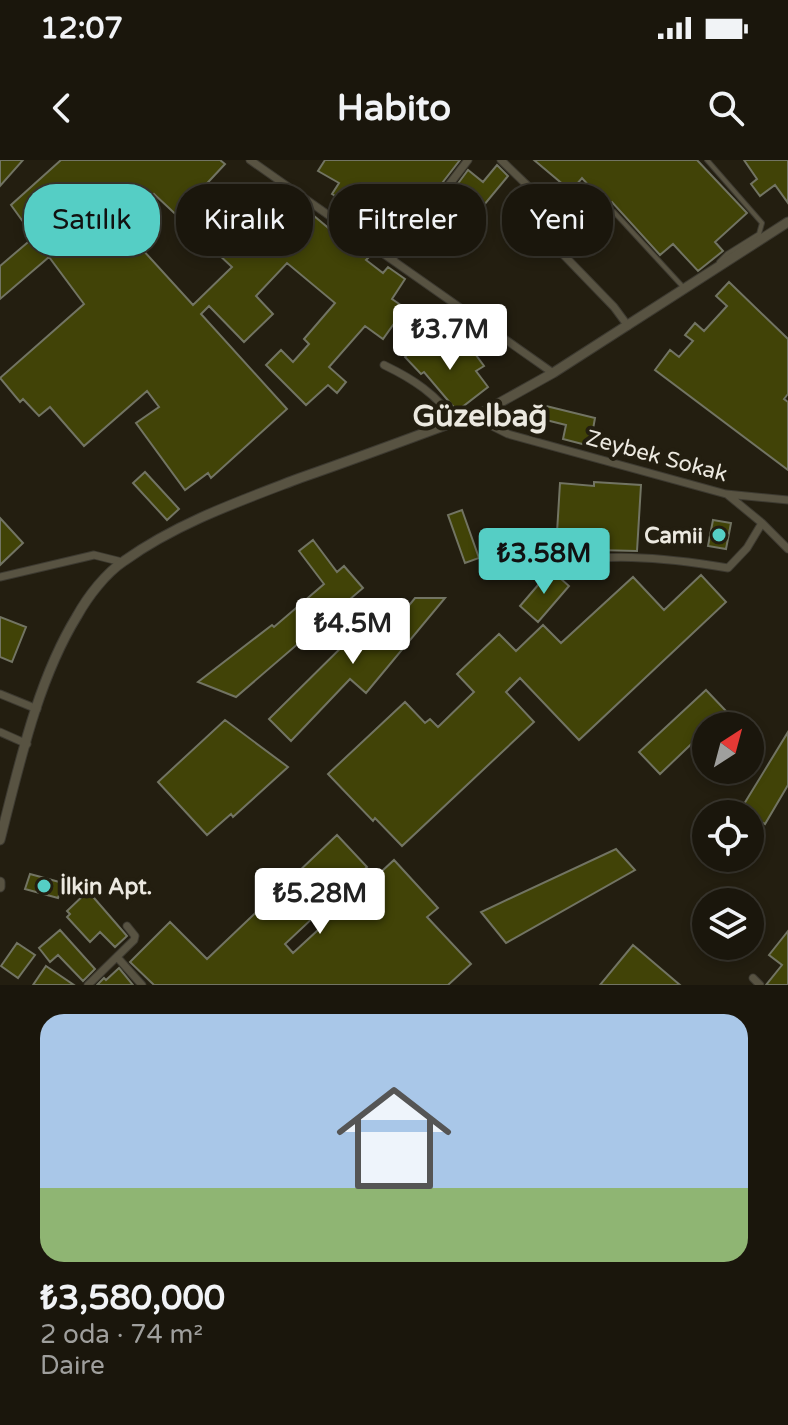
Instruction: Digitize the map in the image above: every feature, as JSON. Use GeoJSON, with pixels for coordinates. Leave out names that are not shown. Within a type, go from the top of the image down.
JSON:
{"type":"FeatureCollection","features":[{"type":"Feature","properties":{"kind":"street"},"geometry":{"type":"LineString","coordinates":[[250,160],[553,373]]}},
{"type":"Feature","properties":{"kind":"street"},"geometry":{"type":"LineString","coordinates":[[392,259],[468,160]]}},
{"type":"Feature","properties":{"kind":"street"},"geometry":{"type":"LineString","coordinates":[[501,160],[529,187],[553,244],[614,307],[628,326]]}},
{"type":"Feature","properties":{"kind":"street"},"geometry":{"type":"LineString","coordinates":[[0,840],[2,824],[37,709],[64,637],[78,613],[122,562],[231,504],[474,417],[553,373],[788,222]]}},
{"type":"Feature","properties":{"kind":"street"},"geometry":{"type":"LineString","coordinates":[[384,365],[415,380],[449,412],[454,422]]}},
{"type":"Feature","properties":{"kind":"street","name":"Zeybek Sokak"},"geometry":{"type":"LineString","coordinates":[[474,417],[508,434],[726,494],[788,500]]}},
{"type":"Feature","properties":{"kind":"street"},"geometry":{"type":"LineString","coordinates":[[726,494],[788,549]]}},
{"type":"Feature","properties":{"kind":"street"},"geometry":{"type":"LineString","coordinates":[[535,565],[583,557],[622,556],[671,558],[728,568],[747,548],[762,523]]}},
{"type":"Feature","properties":{"kind":"street"},"geometry":{"type":"LineString","coordinates":[[0,577],[94,555],[122,562]]}},
{"type":"Feature","properties":{"kind":"street"},"geometry":{"type":"LineString","coordinates":[[0,694],[37,709]]}},
{"type":"Feature","properties":{"kind":"street"},"geometry":{"type":"LineString","coordinates":[[0,732],[27,744]]}},
{"type":"Feature","properties":{"kind":"street"},"geometry":{"type":"LineString","coordinates":[[88,985],[134,940],[135,936],[127,926]]}},
{"type":"Feature","properties":{"kind":"street"},"geometry":{"type":"LineString","coordinates":[[117,957],[142,985]]}},
{"type":"Feature","properties":{"kind":"street"},"geometry":{"type":"LineString","coordinates":[[753,978],[760,985]]}},
{"type":"Feature","properties":{"kind":"lane"},"geometry":{"type":"LineString","coordinates":[[707,160],[762,223],[759,234],[727,254],[707,276]]}},
{"type":"Feature","properties":{"kind":"lane"},"geometry":{"type":"LineString","coordinates":[[614,212],[686,290]]}},
{"type":"Feature","properties":{"kind":"building"},"geometry":{"type":"Polygon","coordinates":[[[0,160],[23,160],[0,186],[0,160]]]}},
{"type":"Feature","properties":{"kind":"building"},"geometry":{"type":"Polygon","coordinates":[[[61,160],[220,160],[225,164],[206,184],[176,184],[176,215],[160,200],[160,184],[34,184],[61,160]]]}},
{"type":"Feature","properties":{"kind":"building"},"geometry":{"type":"Polygon","coordinates":[[[325,160],[460,160],[441,184],[338,184],[318,171],[325,160]]]}},
{"type":"Feature","properties":{"kind":"building"},"geometry":{"type":"Polygon","coordinates":[[[534,160],[697,160],[747,213],[715,242],[723,251],[698,271],[673,244],[660,255],[613,203],[613,184],[587,184],[582,178],[577,184],[563,184],[534,160]]]}},
{"type":"Feature","properties":{"kind":"building"},"geometry":{"type":"Polygon","coordinates":[[[744,160],[788,160],[788,203],[775,185],[760,196],[751,184],[757,179],[744,160]]]}},
{"type":"Feature","properties":{"kind":"building"},"geometry":{"type":"Polygon","coordinates":[[[497,165],[508,176],[486,203],[486,184],[458,184],[468,170],[483,182],[497,165]]]}},
{"type":"Feature","properties":{"kind":"building"},"geometry":{"type":"Polygon","coordinates":[[[24,193],[24,223],[11,205],[24,193]]]}},
{"type":"Feature","properties":{"kind":"building"},"geometry":{"type":"Polygon","coordinates":[[[313,215],[329,229],[329,256],[370,256],[366,260],[383,273],[388,267],[405,279],[392,299],[405,308],[383,339],[365,326],[329,367],[346,382],[337,393],[328,385],[306,405],[266,365],[281,350],[293,362],[309,344],[304,339],[335,303],[287,263],[256,296],[273,314],[244,342],[209,306],[201,314],[287,409],[211,478],[208,473],[185,490],[136,423],[159,407],[147,391],[84,446],[50,407],[39,416],[23,399],[20,402],[0,378],[84,304],[49,257],[0,299],[0,266],[24,246],[24,256],[148,256],[193,305],[232,267],[220,256],[313,256],[313,215]]]}},
{"type":"Feature","properties":{"kind":"building"},"geometry":{"type":"Polygon","coordinates":[[[729,282],[788,339],[788,394],[784,399],[788,402],[788,470],[655,370],[670,350],[679,357],[693,341],[685,335],[695,323],[704,331],[727,306],[716,296],[729,282]]]}},
{"type":"Feature","properties":{"kind":"building"},"geometry":{"type":"Polygon","coordinates":[[[427,336],[451,361],[470,347],[484,366],[476,371],[488,387],[457,411],[424,372],[421,374],[405,357],[427,336]]]}},
{"type":"Feature","properties":{"kind":"building"},"geometry":{"type":"Polygon","coordinates":[[[546,406],[595,418],[590,446],[563,439],[566,425],[542,419],[546,406]]]}},
{"type":"Feature","properties":{"kind":"building"},"geometry":{"type":"Polygon","coordinates":[[[145,472],[179,509],[167,520],[133,483],[145,472]]]}},
{"type":"Feature","properties":{"kind":"building"},"geometry":{"type":"Polygon","coordinates":[[[594,482],[641,485],[637,551],[556,549],[560,483],[594,486],[594,482]]]}},
{"type":"Feature","properties":{"kind":"building"},"geometry":{"type":"Polygon","coordinates":[[[462,510],[479,558],[465,563],[448,515],[462,510]]]}},
{"type":"Feature","properties":{"kind":"building"},"geometry":{"type":"Polygon","coordinates":[[[0,518],[23,543],[0,565],[0,518]]]}},
{"type":"Feature","properties":{"kind":"building","name":"Camii"},"geometry":{"type":"Polygon","coordinates":[[[713,520],[731,523],[726,549],[708,546],[713,520]]]}},
{"type":"Feature","properties":{"kind":"building"},"geometry":{"type":"Polygon","coordinates":[[[313,540],[337,572],[344,566],[363,588],[236,697],[198,682],[272,625],[274,627],[324,584],[299,551],[313,540]]]}},
{"type":"Feature","properties":{"kind":"building"},"geometry":{"type":"Polygon","coordinates":[[[551,570],[569,586],[538,622],[520,606],[551,570]]]}},
{"type":"Feature","properties":{"kind":"building"},"geometry":{"type":"Polygon","coordinates":[[[701,575],[726,602],[579,740],[520,678],[506,692],[534,722],[402,846],[328,774],[405,702],[425,723],[430,719],[438,727],[474,692],[457,674],[499,634],[516,651],[543,625],[561,643],[633,577],[664,610],[701,575]]]}},
{"type":"Feature","properties":{"kind":"building"},"geometry":{"type":"Polygon","coordinates":[[[415,598],[445,598],[366,693],[350,679],[291,741],[269,719],[370,619],[385,635],[415,598]]]}},
{"type":"Feature","properties":{"kind":"building"},"geometry":{"type":"Polygon","coordinates":[[[0,617],[26,627],[12,662],[0,657],[0,617]]]}},
{"type":"Feature","properties":{"kind":"building"},"geometry":{"type":"Polygon","coordinates":[[[706,690],[726,711],[692,712],[692,743],[660,774],[639,752],[706,690]]]}},
{"type":"Feature","properties":{"kind":"building"},"geometry":{"type":"Polygon","coordinates":[[[225,720],[288,767],[233,817],[231,814],[207,835],[158,782],[225,720]]]}},
{"type":"Feature","properties":{"kind":"building"},"geometry":{"type":"Polygon","coordinates":[[[788,732],[788,785],[765,824],[764,800],[746,800],[756,784],[764,784],[764,771],[788,732]]]}},
{"type":"Feature","properties":{"kind":"building"},"geometry":{"type":"Polygon","coordinates":[[[337,835],[367,867],[285,944],[293,953],[394,860],[438,908],[427,917],[471,964],[448,985],[154,985],[130,962],[170,922],[207,959],[337,835]]]}},
{"type":"Feature","properties":{"kind":"building"},"geometry":{"type":"Polygon","coordinates":[[[616,849],[635,870],[506,943],[481,912],[616,849]]]}},
{"type":"Feature","properties":{"kind":"building","name":"İlkin Apt."},"geometry":{"type":"Polygon","coordinates":[[[30,874],[63,883],[58,898],[25,889],[30,874]]]}},
{"type":"Feature","properties":{"kind":"building"},"geometry":{"type":"Polygon","coordinates":[[[88,891],[127,936],[115,947],[100,932],[90,942],[67,917],[70,914],[67,911],[88,891]]]}},
{"type":"Feature","properties":{"kind":"building"},"geometry":{"type":"Polygon","coordinates":[[[60,930],[95,969],[83,981],[58,955],[50,962],[39,948],[60,930]]]}},
{"type":"Feature","properties":{"kind":"building"},"geometry":{"type":"Polygon","coordinates":[[[788,931],[788,985],[766,985],[782,965],[769,955],[788,931]]]}},
{"type":"Feature","properties":{"kind":"building"},"geometry":{"type":"Polygon","coordinates":[[[17,943],[35,955],[18,978],[1,966],[17,943]]]}},
{"type":"Feature","properties":{"kind":"building"},"geometry":{"type":"Polygon","coordinates":[[[633,945],[680,985],[600,985],[633,945]]]}},
{"type":"Feature","properties":{"kind":"building"},"geometry":{"type":"Polygon","coordinates":[[[46,966],[74,985],[33,985],[46,966]]]}},
{"type":"Feature","properties":{"kind":"building"},"geometry":{"type":"Polygon","coordinates":[[[119,968],[133,985],[97,985],[104,978],[106,980],[119,968]]]}},
{"type":"Feature","properties":{"kind":"place","name":"Camii"},"geometry":{"type":"Point","coordinates":[719,535]}},
{"type":"Feature","properties":{"kind":"place","name":"İlkin Apt."},"geometry":{"type":"Point","coordinates":[44,886]}},
{"type":"Feature","properties":{"kind":"district","name":"Güzelbağ"},"geometry":{"type":"Point","coordinates":[480,416]}}]}
